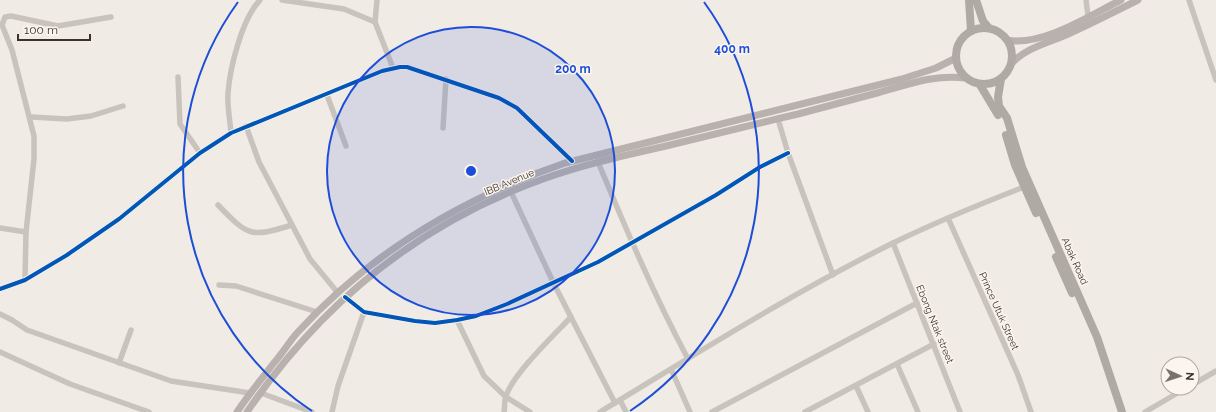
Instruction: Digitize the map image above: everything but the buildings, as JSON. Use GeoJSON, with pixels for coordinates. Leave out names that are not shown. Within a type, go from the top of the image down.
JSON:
{"type":"FeatureCollection","features":[{"type":"Feature","properties":{"kind":"highway"},"geometry":{"type":"LineString","coordinates":[[969,0],[972,31]]}},
{"type":"Feature","properties":{"kind":"highway"},"geometry":{"type":"LineString","coordinates":[[976,0],[983,21],[989,28],[1002,34],[1007,40],[1012,51],[1012,63],[1001,79],[998,98],[999,106],[1004,119]]}},
{"type":"Feature","properties":{"kind":"highway"},"geometry":{"type":"LineString","coordinates":[[989,28],[972,31],[963,37],[958,46],[956,58],[958,68],[966,78],[980,85],[1004,119]]}},
{"type":"Feature","properties":{"kind":"highway"},"geometry":{"type":"LineString","coordinates":[[980,85],[988,84],[1001,79]]}},
{"type":"Feature","properties":{"kind":"highway","name":"Abak Road"},"geometry":{"type":"LineString","coordinates":[[1004,119],[1010,151],[1024,187],[1082,314],[1102,365],[1117,412]]}},
{"type":"Feature","properties":{"kind":"highway","name":"Abak Road"},"geometry":{"type":"LineString","coordinates":[[1004,119],[1022,167],[1097,337],[1122,412]]}},
{"type":"Feature","properties":{"kind":"main road"},"geometry":{"type":"LineString","coordinates":[[1007,40],[1027,41],[1077,26],[1088,16],[1121,0]]}},
{"type":"Feature","properties":{"kind":"main road"},"geometry":{"type":"LineString","coordinates":[[1012,63],[1024,53],[1077,26],[1138,0]]}},
{"type":"Feature","properties":{"kind":"main road"},"geometry":{"type":"LineString","coordinates":[[237,412],[250,393],[296,335],[317,312],[338,293],[387,254],[452,211],[520,179],[572,162],[902,79],[936,68],[956,58]]}},
{"type":"Feature","properties":{"kind":"main road","name":"IBB Avenue"},"geometry":{"type":"LineString","coordinates":[[247,412],[307,334],[345,297],[410,246],[468,212],[511,192],[544,179],[598,162],[778,119],[938,76],[966,78]]}},
{"type":"Feature","properties":{"kind":"street"},"geometry":{"type":"LineString","coordinates":[[231,133],[228,94],[230,74],[240,37],[260,0]]}},
{"type":"Feature","properties":{"kind":"street"},"geometry":{"type":"LineString","coordinates":[[282,0],[344,10],[375,22]]}},
{"type":"Feature","properties":{"kind":"street"},"geometry":{"type":"LineString","coordinates":[[377,0],[375,22],[393,68]]}},
{"type":"Feature","properties":{"kind":"street"},"geometry":{"type":"LineString","coordinates":[[1086,0],[1088,16]]}},
{"type":"Feature","properties":{"kind":"street"},"geometry":{"type":"LineString","coordinates":[[1189,0],[1216,80]]}},
{"type":"Feature","properties":{"kind":"street"},"geometry":{"type":"LineString","coordinates":[[25,280],[26,232],[34,159],[34,136],[31,117],[12,50],[2,25],[3,20],[5,17],[11,16],[58,26],[112,18]]}},
{"type":"Feature","properties":{"kind":"street"},"geometry":{"type":"LineString","coordinates":[[0,289],[25,280],[67,255],[119,219],[200,153],[231,133],[393,68],[407,67],[446,79],[490,94],[514,106],[572,162]]}},
{"type":"Feature","properties":{"kind":"street"},"geometry":{"type":"LineString","coordinates":[[178,77],[180,124],[200,153]]}},
{"type":"Feature","properties":{"kind":"street"},"geometry":{"type":"LineString","coordinates":[[443,128],[446,79]]}},
{"type":"Feature","properties":{"kind":"street"},"geometry":{"type":"LineString","coordinates":[[328,95],[346,146]]}},
{"type":"Feature","properties":{"kind":"street"},"geometry":{"type":"LineString","coordinates":[[31,117],[67,119],[90,116],[123,106]]}},
{"type":"Feature","properties":{"kind":"street"},"geometry":{"type":"LineString","coordinates":[[778,119],[788,153],[833,275]]}},
{"type":"Feature","properties":{"kind":"street"},"geometry":{"type":"LineString","coordinates":[[246,126],[259,162],[310,259],[338,293]]}},
{"type":"Feature","properties":{"kind":"street"},"geometry":{"type":"LineString","coordinates":[[345,297],[364,312],[415,322],[456,320],[476,316],[598,262],[716,196],[760,167],[788,153]]}},
{"type":"Feature","properties":{"kind":"street"},"geometry":{"type":"LineString","coordinates":[[598,162],[631,243],[660,306],[688,359]]}},
{"type":"Feature","properties":{"kind":"street"},"geometry":{"type":"LineString","coordinates":[[600,412],[833,275],[894,243],[948,218],[1024,187]]}},
{"type":"Feature","properties":{"kind":"street"},"geometry":{"type":"LineString","coordinates":[[511,192],[571,317],[617,402],[626,412]]}},
{"type":"Feature","properties":{"kind":"street"},"geometry":{"type":"LineString","coordinates":[[218,205],[237,225],[247,231],[266,233],[292,225]]}},
{"type":"Feature","properties":{"kind":"street","name":"Prince Utuk Street"},"geometry":{"type":"LineString","coordinates":[[948,218],[1015,368],[1031,412]]}},
{"type":"Feature","properties":{"kind":"street"},"geometry":{"type":"LineString","coordinates":[[0,228],[26,232]]}},
{"type":"Feature","properties":{"kind":"street","name":"Ebong Ntak street"},"geometry":{"type":"LineString","coordinates":[[894,243],[960,412]]}},
{"type":"Feature","properties":{"kind":"street"},"geometry":{"type":"LineString","coordinates":[[220,285],[236,286],[317,312]]}},
{"type":"Feature","properties":{"kind":"street"},"geometry":{"type":"LineString","coordinates":[[712,412],[917,303]]}},
{"type":"Feature","properties":{"kind":"street"},"geometry":{"type":"LineString","coordinates":[[332,412],[338,386],[364,312]]}},
{"type":"Feature","properties":{"kind":"street"},"geometry":{"type":"LineString","coordinates":[[0,314],[27,330],[170,381],[250,393]]}},
{"type":"Feature","properties":{"kind":"street"},"geometry":{"type":"LineString","coordinates":[[504,412],[506,396],[511,386],[538,351],[571,317]]}},
{"type":"Feature","properties":{"kind":"street"},"geometry":{"type":"LineString","coordinates":[[456,320],[484,376],[506,396],[530,412]]}},
{"type":"Feature","properties":{"kind":"street"},"geometry":{"type":"LineString","coordinates":[[119,363],[131,330]]}},
{"type":"Feature","properties":{"kind":"street"},"geometry":{"type":"LineString","coordinates":[[805,412],[934,344]]}},
{"type":"Feature","properties":{"kind":"street"},"geometry":{"type":"LineString","coordinates":[[0,352],[70,384],[149,412]]}},
{"type":"Feature","properties":{"kind":"street"},"geometry":{"type":"LineString","coordinates":[[897,364],[918,412]]}},
{"type":"Feature","properties":{"kind":"street"},"geometry":{"type":"LineString","coordinates":[[671,369],[690,412]]}},
{"type":"Feature","properties":{"kind":"street"},"geometry":{"type":"LineString","coordinates":[[1200,380],[1216,371]]}},
{"type":"Feature","properties":{"kind":"street"},"geometry":{"type":"LineString","coordinates":[[856,386],[868,412]]}},
{"type":"Feature","properties":{"kind":"street"},"geometry":{"type":"LineString","coordinates":[[261,393],[312,412]]}},
{"type":"Feature","properties":{"kind":"street"},"geometry":{"type":"LineString","coordinates":[[1145,412],[1172,396]]}},
{"type":"Feature","properties":{"kind":"cycle path"},"geometry":{"type":"LineString","coordinates":[[0,289],[25,280],[67,255],[119,219],[200,153],[231,133],[382,71],[407,67],[499,98],[517,108],[572,161]]}},
{"type":"Feature","properties":{"kind":"cycle path"},"geometry":{"type":"LineString","coordinates":[[345,297],[364,312],[415,321],[435,323],[476,316],[507,304],[598,262],[716,195],[760,167],[788,153]]}}]}
